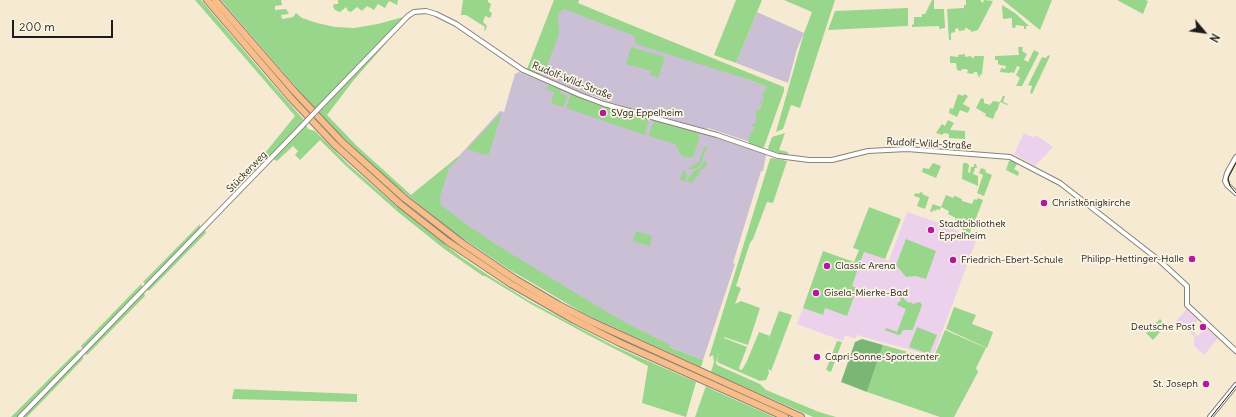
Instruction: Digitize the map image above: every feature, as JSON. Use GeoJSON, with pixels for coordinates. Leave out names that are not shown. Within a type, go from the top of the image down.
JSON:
{"type":"FeatureCollection","features":[{"type":"Feature","properties":{"kind":"highway"},"geometry":{"type":"LineString","coordinates":[[207,0],[290,97],[329,139],[392,197],[447,241],[511,284],[585,326],[785,417]]}},
{"type":"Feature","properties":{"kind":"highway"},"geometry":{"type":"LineString","coordinates":[[215,0],[298,96],[342,142],[400,195],[462,244],[515,279],[590,321],[801,417]]}},
{"type":"Feature","properties":{"kind":"street","name":"Stückerweg"},"geometry":{"type":"LineString","coordinates":[[20,417],[408,16],[414,12],[426,11],[436,14],[469,32],[503,57]]}},
{"type":"Feature","properties":{"kind":"street","name":"Rudolf-Wild-Straße"},"geometry":{"type":"LineString","coordinates":[[503,57],[533,75],[601,104],[703,131],[788,158],[832,160],[868,151],[903,150],[1010,157],[1050,177],[1068,189],[1160,261],[1187,286],[1187,306],[1236,351]]}},
{"type":"Feature","properties":{"kind":"street"},"geometry":{"type":"LineString","coordinates":[[1236,157],[1228,173],[1226,183],[1236,193]]}},
{"type":"Feature","properties":{"kind":"street"},"geometry":{"type":"LineString","coordinates":[[1210,417],[1236,385]]}},
{"type":"Feature","properties":{"kind":"shaded area"},"geometry":{"type":"Polygon","coordinates":[[[560,5],[780,92],[762,146],[708,128],[706,129],[609,102],[591,95],[590,97],[534,73],[560,5]]]}},
{"type":"Feature","properties":{"kind":"shaded area"},"geometry":{"type":"Polygon","coordinates":[[[757,12],[804,33],[797,49],[788,83],[736,63],[757,12]]]}},
{"type":"Feature","properties":{"kind":"shaded area"},"geometry":{"type":"Polygon","coordinates":[[[519,72],[569,93],[571,96],[569,99],[649,121],[652,117],[724,137],[723,140],[766,155],[763,171],[761,171],[733,263],[735,264],[703,360],[610,321],[411,195],[459,156],[500,111],[504,112],[515,74],[519,72]]]}},
{"type":"Feature","properties":{"kind":"shaded area"},"geometry":{"type":"Polygon","coordinates":[[[1024,133],[1034,138],[1036,135],[1053,147],[1035,166],[1014,154],[1024,133]]]}},
{"type":"Feature","properties":{"kind":"shaded area"},"geometry":{"type":"Polygon","coordinates":[[[907,212],[948,226],[976,241],[935,351],[929,355],[857,335],[855,339],[845,335],[843,341],[797,324],[803,308],[822,315],[825,308],[857,288],[852,286],[864,252],[889,261],[907,212]]]}},
{"type":"Feature","properties":{"kind":"shaded area"},"geometry":{"type":"Polygon","coordinates":[[[1187,309],[1198,320],[1190,329],[1198,336],[1206,328],[1218,338],[1204,355],[1194,346],[1194,336],[1176,321],[1187,309]]]}},
{"type":"Feature","properties":{"kind":"green space"},"geometry":{"type":"Polygon","coordinates":[[[195,0],[201,0],[304,120],[270,157],[268,156],[245,181],[243,180],[295,116],[195,0]]]}},
{"type":"Feature","properties":{"kind":"green space"},"geometry":{"type":"Polygon","coordinates":[[[210,0],[212,0],[298,100],[345,149],[395,194],[463,247],[500,272],[586,322],[629,343],[795,417],[792,417],[624,342],[579,320],[516,284],[461,247],[399,199],[340,146],[305,110],[210,0]]]}},
{"type":"Feature","properties":{"kind":"green space"},"geometry":{"type":"Polygon","coordinates":[[[221,0],[281,0],[282,5],[275,6],[275,10],[286,9],[289,14],[281,15],[282,19],[293,17],[296,13],[302,18],[335,27],[354,28],[378,24],[403,17],[318,106],[321,109],[387,40],[387,42],[353,81],[327,115],[357,146],[411,195],[459,156],[459,158],[449,168],[440,197],[441,205],[467,225],[500,247],[592,303],[628,324],[670,345],[669,347],[703,360],[701,367],[585,314],[510,270],[452,231],[389,180],[335,130],[221,0]]]}},
{"type":"Feature","properties":{"kind":"green space"},"geometry":{"type":"Polygon","coordinates":[[[338,0],[398,0],[397,5],[389,1],[385,8],[378,4],[374,10],[367,6],[362,11],[357,7],[351,12],[348,11],[346,7],[340,12],[335,10],[333,7],[334,4],[338,4],[338,0]]]}},
{"type":"Feature","properties":{"kind":"green space"},"geometry":{"type":"Polygon","coordinates":[[[463,0],[488,0],[491,4],[489,11],[492,13],[490,18],[485,16],[483,22],[487,26],[485,31],[485,27],[466,15],[461,15],[463,0]]]}},
{"type":"Feature","properties":{"kind":"green space"},"geometry":{"type":"Polygon","coordinates":[[[554,0],[579,0],[578,3],[784,87],[784,91],[764,147],[762,148],[750,144],[748,141],[751,132],[753,132],[755,127],[752,126],[755,124],[757,118],[755,117],[757,109],[760,110],[762,104],[759,103],[760,101],[763,102],[764,96],[762,95],[767,87],[750,80],[639,45],[635,42],[635,36],[564,9],[558,15],[559,34],[545,71],[537,75],[527,69],[554,0]]]}},
{"type":"Feature","properties":{"kind":"green space"},"geometry":{"type":"Polygon","coordinates":[[[736,0],[762,0],[736,63],[714,55],[736,0]]]}},
{"type":"Feature","properties":{"kind":"green space"},"geometry":{"type":"Polygon","coordinates":[[[784,0],[835,0],[800,108],[791,105],[783,129],[776,132],[804,33],[812,12],[784,0]]]}},
{"type":"Feature","properties":{"kind":"green space"},"geometry":{"type":"Polygon","coordinates":[[[932,0],[934,0],[934,9],[944,9],[945,28],[939,29],[939,26],[912,27],[914,24],[914,17],[922,17],[922,14],[925,14],[932,0]]]}},
{"type":"Feature","properties":{"kind":"green space"},"geometry":{"type":"Polygon","coordinates":[[[966,0],[980,0],[983,3],[984,0],[993,1],[978,30],[971,32],[971,30],[967,28],[959,31],[958,28],[955,29],[955,32],[951,33],[951,40],[949,40],[947,9],[964,8],[964,5],[966,5],[966,0]]]}},
{"type":"Feature","properties":{"kind":"green space"},"geometry":{"type":"Polygon","coordinates":[[[1003,0],[1052,0],[1040,30],[1003,0]]]}},
{"type":"Feature","properties":{"kind":"green space"},"geometry":{"type":"Polygon","coordinates":[[[1117,0],[1145,0],[1148,1],[1143,14],[1117,0]]]}},
{"type":"Feature","properties":{"kind":"green space"},"geometry":{"type":"Polygon","coordinates":[[[1002,5],[1015,13],[1029,26],[1026,26],[1026,29],[1024,29],[1024,26],[1016,25],[1015,28],[1013,28],[1012,18],[1003,19],[1002,5]]]}},
{"type":"Feature","properties":{"kind":"green space"},"geometry":{"type":"Polygon","coordinates":[[[908,8],[908,26],[828,30],[835,11],[908,8]]]}},
{"type":"Feature","properties":{"kind":"green space"},"geometry":{"type":"Polygon","coordinates":[[[631,47],[665,57],[658,78],[650,75],[651,71],[626,64],[631,47]]]}},
{"type":"Feature","properties":{"kind":"green space"},"geometry":{"type":"Polygon","coordinates":[[[1018,47],[1023,47],[1022,51],[1027,54],[1024,60],[1028,62],[1034,50],[1039,53],[1022,86],[1016,86],[1020,78],[1016,75],[1020,67],[1017,66],[1014,73],[1000,72],[1001,68],[1005,69],[1006,66],[998,64],[998,60],[995,60],[995,56],[1019,55],[1018,47]]]}},
{"type":"Feature","properties":{"kind":"green space"},"geometry":{"type":"Polygon","coordinates":[[[965,54],[965,57],[971,56],[972,58],[974,58],[974,56],[984,56],[982,74],[979,78],[977,72],[974,72],[973,74],[967,73],[968,70],[965,69],[962,69],[961,71],[957,70],[956,63],[950,63],[950,56],[958,57],[958,55],[965,54]]]}},
{"type":"Feature","properties":{"kind":"green space"},"geometry":{"type":"Polygon","coordinates":[[[1048,55],[1050,56],[1032,94],[1030,93],[1032,86],[1028,85],[1042,57],[1046,58],[1048,55]]]}},
{"type":"Feature","properties":{"kind":"green space"},"geometry":{"type":"Polygon","coordinates":[[[549,85],[561,89],[560,93],[568,96],[563,107],[551,103],[554,92],[545,89],[549,85]]]}},
{"type":"Feature","properties":{"kind":"green space","name":"SVgg Eppelheim"},"geometry":{"type":"Polygon","coordinates":[[[569,93],[595,104],[649,119],[645,135],[566,108],[570,96],[569,93]]]}},
{"type":"Feature","properties":{"kind":"green space"},"geometry":{"type":"Polygon","coordinates":[[[958,94],[968,96],[963,104],[970,108],[968,113],[960,110],[957,117],[949,113],[950,108],[953,109],[958,94]]]}},
{"type":"Feature","properties":{"kind":"green space"},"geometry":{"type":"Polygon","coordinates":[[[1003,96],[1005,96],[1003,102],[1008,104],[1007,105],[1000,102],[1003,96]]]}},
{"type":"Feature","properties":{"kind":"green space"},"geometry":{"type":"Polygon","coordinates":[[[981,98],[984,99],[984,103],[990,105],[993,101],[1000,102],[993,119],[985,116],[986,114],[976,108],[981,98]]]}},
{"type":"Feature","properties":{"kind":"green space"},"geometry":{"type":"Polygon","coordinates":[[[502,112],[489,154],[485,155],[467,149],[502,112]]]}},
{"type":"Feature","properties":{"kind":"green space"},"geometry":{"type":"Polygon","coordinates":[[[655,120],[697,132],[699,134],[699,139],[693,157],[690,158],[682,156],[675,144],[649,136],[655,120]]]}},
{"type":"Feature","properties":{"kind":"green space"},"geometry":{"type":"Polygon","coordinates":[[[948,120],[954,123],[950,130],[965,131],[965,139],[949,138],[949,134],[944,133],[942,135],[936,133],[942,124],[945,126],[948,120]]]}},
{"type":"Feature","properties":{"kind":"green space"},"geometry":{"type":"Polygon","coordinates":[[[306,125],[308,129],[315,131],[348,164],[397,207],[461,257],[491,277],[526,299],[616,347],[696,382],[686,417],[642,403],[648,366],[531,304],[483,276],[443,248],[398,212],[346,166],[320,140],[300,160],[295,155],[298,151],[293,146],[277,161],[273,159],[306,125]]]}},
{"type":"Feature","properties":{"kind":"green space"},"geometry":{"type":"Polygon","coordinates":[[[785,133],[779,150],[788,152],[787,156],[769,150],[768,148],[772,137],[785,133]]]}},
{"type":"Feature","properties":{"kind":"green space"},"geometry":{"type":"Polygon","coordinates":[[[705,146],[707,147],[700,166],[694,169],[687,169],[685,172],[687,176],[685,181],[680,180],[683,171],[698,163],[705,146]]]}},
{"type":"Feature","properties":{"kind":"green space"},"geometry":{"type":"Polygon","coordinates":[[[772,158],[787,161],[773,203],[767,202],[753,239],[750,243],[736,286],[741,288],[735,304],[741,301],[760,308],[748,345],[724,338],[747,347],[739,368],[742,370],[759,332],[770,336],[779,311],[792,315],[771,371],[768,369],[769,373],[766,380],[760,381],[719,363],[717,361],[719,352],[716,362],[717,365],[760,384],[766,390],[819,412],[836,417],[813,417],[711,372],[714,362],[713,355],[709,357],[770,159],[772,158]]]}},
{"type":"Feature","properties":{"kind":"green space"},"geometry":{"type":"Polygon","coordinates":[[[707,161],[705,168],[700,170],[699,174],[691,183],[687,182],[694,171],[701,167],[703,162],[707,161]]]}},
{"type":"Feature","properties":{"kind":"green space"},"geometry":{"type":"Polygon","coordinates":[[[1009,161],[1017,164],[1014,169],[1019,172],[1018,176],[1006,170],[1009,161]]]}},
{"type":"Feature","properties":{"kind":"green space"},"geometry":{"type":"Polygon","coordinates":[[[933,163],[941,166],[936,178],[922,172],[923,168],[929,169],[933,163]]]}},
{"type":"Feature","properties":{"kind":"green space"},"geometry":{"type":"Polygon","coordinates":[[[963,163],[967,163],[969,165],[968,172],[970,173],[971,167],[974,167],[974,164],[976,164],[977,168],[975,168],[973,174],[978,176],[978,186],[962,179],[963,163]]]}},
{"type":"Feature","properties":{"kind":"green space"},"geometry":{"type":"Polygon","coordinates":[[[981,168],[986,170],[985,172],[992,175],[984,196],[977,193],[983,175],[979,173],[981,168]]]}},
{"type":"Feature","properties":{"kind":"green space"},"geometry":{"type":"Polygon","coordinates":[[[920,192],[929,197],[925,209],[917,206],[920,198],[914,196],[915,193],[919,194],[920,192]]]}},
{"type":"Feature","properties":{"kind":"green space"},"geometry":{"type":"Polygon","coordinates":[[[946,195],[953,198],[955,196],[962,199],[962,201],[972,204],[974,199],[977,200],[978,198],[983,200],[973,226],[969,225],[968,227],[971,228],[970,234],[976,236],[975,238],[962,233],[964,223],[955,220],[956,218],[948,214],[949,211],[941,207],[946,195]]]}},
{"type":"Feature","properties":{"kind":"green space"},"geometry":{"type":"Polygon","coordinates":[[[933,204],[941,207],[940,210],[937,209],[936,211],[930,211],[933,204]]]}},
{"type":"Feature","properties":{"kind":"green space"},"geometry":{"type":"Polygon","coordinates":[[[869,207],[901,219],[885,259],[864,252],[852,286],[857,288],[847,316],[825,308],[823,315],[803,308],[823,251],[854,262],[859,250],[853,248],[869,207]]]}},
{"type":"Feature","properties":{"kind":"green space"},"geometry":{"type":"Polygon","coordinates":[[[200,224],[200,229],[146,285],[143,282],[200,224]]]}},
{"type":"Feature","properties":{"kind":"green space"},"geometry":{"type":"Polygon","coordinates":[[[206,231],[206,233],[148,291],[147,289],[203,232],[206,231]]]}},
{"type":"Feature","properties":{"kind":"green space"},"geometry":{"type":"Polygon","coordinates":[[[636,231],[652,236],[650,246],[633,241],[636,231]]]}},
{"type":"Feature","properties":{"kind":"green space"},"geometry":{"type":"Polygon","coordinates":[[[906,239],[936,251],[926,279],[915,276],[906,277],[896,265],[906,239]]]}},
{"type":"Feature","properties":{"kind":"green space"},"geometry":{"type":"Polygon","coordinates":[[[141,284],[143,288],[85,348],[82,348],[81,346],[141,284]]]}},
{"type":"Feature","properties":{"kind":"green space"},"geometry":{"type":"Polygon","coordinates":[[[144,293],[145,296],[87,355],[85,354],[85,353],[144,293]]]}},
{"type":"Feature","properties":{"kind":"green space"},"geometry":{"type":"Polygon","coordinates":[[[904,296],[904,299],[909,303],[911,302],[912,304],[920,302],[922,305],[913,329],[903,330],[900,335],[898,335],[885,330],[886,328],[897,332],[906,309],[897,305],[901,299],[899,298],[904,296]]]}},
{"type":"Feature","properties":{"kind":"green space"},"geometry":{"type":"Polygon","coordinates":[[[954,307],[976,315],[972,324],[993,332],[987,348],[946,329],[954,307]]]}},
{"type":"Feature","properties":{"kind":"green space"},"geometry":{"type":"Polygon","coordinates":[[[1160,319],[1166,325],[1153,340],[1146,333],[1160,319]]]}},
{"type":"Feature","properties":{"kind":"green space"},"geometry":{"type":"Polygon","coordinates":[[[917,327],[937,335],[929,354],[909,347],[917,327]]]}},
{"type":"Feature","properties":{"kind":"green space"},"geometry":{"type":"Polygon","coordinates":[[[945,330],[986,348],[976,368],[978,372],[954,417],[940,417],[867,392],[883,345],[933,359],[945,330]]]}},
{"type":"Feature","properties":{"kind":"green space"},"geometry":{"type":"Polygon","coordinates":[[[862,339],[883,345],[867,392],[841,382],[855,342],[862,339]]]}},
{"type":"Feature","properties":{"kind":"green space"},"geometry":{"type":"Polygon","coordinates":[[[837,341],[842,342],[831,372],[826,370],[837,341]]]}},
{"type":"Feature","properties":{"kind":"green space"},"geometry":{"type":"Polygon","coordinates":[[[79,349],[80,353],[17,417],[11,417],[79,349]]]}},
{"type":"Feature","properties":{"kind":"green space"},"geometry":{"type":"Polygon","coordinates":[[[83,356],[83,359],[27,417],[23,417],[83,356]]]}},
{"type":"Feature","properties":{"kind":"green space"},"geometry":{"type":"Polygon","coordinates":[[[706,386],[713,390],[774,417],[695,417],[706,386]]]}},
{"type":"Feature","properties":{"kind":"green space"},"geometry":{"type":"Polygon","coordinates":[[[234,389],[357,394],[357,402],[232,399],[234,389]]]}},
{"type":"Feature","properties":{"kind":"tram line"},"geometry":{"type":"LineString","coordinates":[[1236,163],[1228,178],[1230,186],[1236,193]]}},
{"type":"Feature","properties":{"kind":"tram line"},"geometry":{"type":"LineString","coordinates":[[1211,417],[1236,386]]}},
{"type":"Feature","properties":{"kind":"place","name":"SVgg Eppelheim"},"geometry":{"type":"Point","coordinates":[603,113]}},
{"type":"Feature","properties":{"kind":"place","name":"Christkönigkirche"},"geometry":{"type":"Point","coordinates":[1044,203]}},
{"type":"Feature","properties":{"kind":"place","name":"Stadtbibliothek Eppelheim"},"geometry":{"type":"Point","coordinates":[931,230]}},
{"type":"Feature","properties":{"kind":"place","name":"Philipp-Hettinger-Halle"},"geometry":{"type":"Point","coordinates":[1192,259]}},
{"type":"Feature","properties":{"kind":"place","name":"Friedrich-Ebert-Schule"},"geometry":{"type":"Point","coordinates":[953,260]}},
{"type":"Feature","properties":{"kind":"place","name":"Classic Arena"},"geometry":{"type":"Point","coordinates":[827,266]}},
{"type":"Feature","properties":{"kind":"place","name":"Gisela-Mierke-Bad"},"geometry":{"type":"Point","coordinates":[816,293]}},
{"type":"Feature","properties":{"kind":"place","name":"Deutsche Post"},"geometry":{"type":"Point","coordinates":[1203,327]}},
{"type":"Feature","properties":{"kind":"place","name":"Capri-Sonne-Sportcenter"},"geometry":{"type":"Point","coordinates":[817,357]}},
{"type":"Feature","properties":{"kind":"place","name":"St. Joseph"},"geometry":{"type":"Point","coordinates":[1206,384]}}]}
